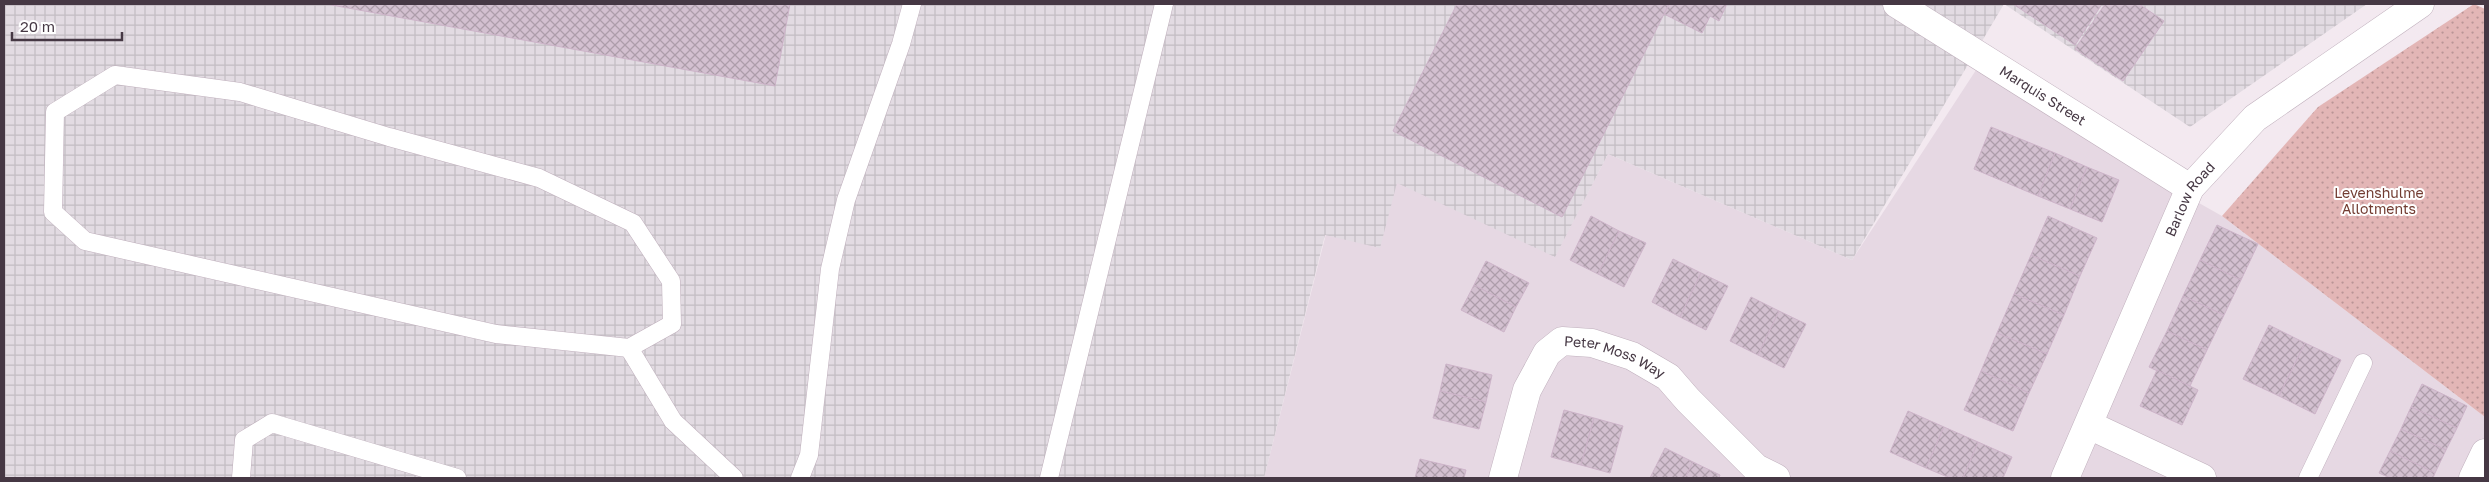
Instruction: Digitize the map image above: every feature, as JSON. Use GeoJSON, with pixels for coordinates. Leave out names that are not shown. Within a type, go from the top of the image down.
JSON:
{"type":"FeatureCollection","features":[{"type":"Feature","properties":{"kind":"street","name":"Marquis Street"},"geometry":{"type":"LineString","coordinates":[[1897,4],[2190,188]]}},
{"type":"Feature","properties":{"kind":"street","name":"Barlow Road"},"geometry":{"type":"LineString","coordinates":[[2065,478],[2190,188],[2255,118],[2420,4]]}},
{"type":"Feature","properties":{"kind":"street","name":"Peter Moss Way"},"geometry":{"type":"LineString","coordinates":[[1504,478],[1526,390],[1546,353],[1562,341],[1592,343],[1632,356],[1668,377],[1688,400],[1756,468],[1776,478]]}},
{"type":"Feature","properties":{"kind":"street"},"geometry":{"type":"LineString","coordinates":[[2089,425],[2202,478]]}},
{"type":"Feature","properties":{"kind":"street"},"geometry":{"type":"LineString","coordinates":[[2473,478],[2485,453]]}},
{"type":"Feature","properties":{"kind":"lane"},"geometry":{"type":"LineString","coordinates":[[800,478],[809,455],[830,269],[846,200],[901,44],[912,4]]}},
{"type":"Feature","properties":{"kind":"lane"},"geometry":{"type":"LineString","coordinates":[[1049,478],[1164,4]]}},
{"type":"Feature","properties":{"kind":"lane"},"geometry":{"type":"LineString","coordinates":[[114,75],[161,81],[240,92],[389,137],[539,178],[632,223],[671,281],[672,324],[629,348],[496,334],[85,241],[53,212],[54,112],[114,75]]}},
{"type":"Feature","properties":{"kind":"lane"},"geometry":{"type":"LineString","coordinates":[[629,348],[673,420],[734,478]]}},
{"type":"Feature","properties":{"kind":"lane"},"geometry":{"type":"LineString","coordinates":[[2308,478],[2363,363]]}},
{"type":"Feature","properties":{"kind":"lane"},"geometry":{"type":"LineString","coordinates":[[241,478],[244,440],[272,423],[457,478]]}},
{"type":"Feature","properties":{"kind":"shaded area"},"geometry":{"type":"Polygon","coordinates":[[[4,4],[2004,4],[1852,260],[1608,154],[1555,257],[1397,183],[1380,248],[1325,235],[1264,478],[4,478],[4,4]]]}},
{"type":"Feature","properties":{"kind":"shaded area"},"geometry":{"type":"Polygon","coordinates":[[[2004,4],[2367,4],[2190,127],[2004,4]]]}},
{"type":"Feature","properties":{"kind":"shaded area"},"geometry":{"type":"Polygon","coordinates":[[[1978,67],[2137,168],[2222,216],[2485,417],[2485,478],[1264,478],[1326,234],[1397,182],[1555,256],[1608,154],[1852,260],[1978,67]]]}},
{"type":"Feature","properties":{"kind":"green space","name":"Levenshulme Allotments"},"geometry":{"type":"Polygon","coordinates":[[[2474,4],[2485,9],[2485,417],[2222,216],[2318,107],[2474,4]]]}},
{"type":"Feature","properties":{"kind":"building"},"geometry":{"type":"Polygon","coordinates":[[[326,4],[790,4],[775,86],[326,4]]]}},
{"type":"Feature","properties":{"kind":"building"},"geometry":{"type":"Polygon","coordinates":[[[1457,4],[1669,4],[1562,217],[1393,131],[1457,4]]]}},
{"type":"Feature","properties":{"kind":"building"},"geometry":{"type":"Polygon","coordinates":[[[1669,4],[1727,4],[1719,21],[1710,16],[1702,33],[1664,14],[1669,4]]]}},
{"type":"Feature","properties":{"kind":"building"},"geometry":{"type":"Polygon","coordinates":[[[2013,4],[2102,4],[2075,45],[2013,4]]]}},
{"type":"Feature","properties":{"kind":"building"},"geometry":{"type":"Polygon","coordinates":[[[2105,4],[2139,4],[2164,21],[2123,81],[2075,49],[2105,4]]]}},
{"type":"Feature","properties":{"kind":"building"},"geometry":{"type":"Polygon","coordinates":[[[1991,127],[2055,153],[2038,196],[1974,169],[1991,127]]]}},
{"type":"Feature","properties":{"kind":"building"},"geometry":{"type":"Polygon","coordinates":[[[2055,153],[2087,167],[2070,209],[2038,196],[2055,153]]]}},
{"type":"Feature","properties":{"kind":"building"},"geometry":{"type":"Polygon","coordinates":[[[2087,167],[2119,180],[2102,222],[2070,209],[2087,167]]]}},
{"type":"Feature","properties":{"kind":"building"},"geometry":{"type":"Polygon","coordinates":[[[1591,216],[1619,231],[1598,274],[1570,260],[1591,216]]]}},
{"type":"Feature","properties":{"kind":"building"},"geometry":{"type":"Polygon","coordinates":[[[2048,216],[2097,238],[2080,276],[2031,255],[2048,216]]]}},
{"type":"Feature","properties":{"kind":"building"},"geometry":{"type":"Polygon","coordinates":[[[2217,225],[2258,244],[2241,280],[2200,260],[2217,225]]]}},
{"type":"Feature","properties":{"kind":"building"},"geometry":{"type":"Polygon","coordinates":[[[1619,231],[1646,243],[1624,287],[1598,274],[1619,231]]]}},
{"type":"Feature","properties":{"kind":"building"},"geometry":{"type":"Polygon","coordinates":[[[2031,255],[2080,276],[2064,315],[2014,294],[2031,255]]]}},
{"type":"Feature","properties":{"kind":"building"},"geometry":{"type":"Polygon","coordinates":[[[1673,259],[1701,273],[1680,317],[1652,302],[1673,259]]]}},
{"type":"Feature","properties":{"kind":"building"},"geometry":{"type":"Polygon","coordinates":[[[2200,260],[2241,280],[2224,315],[2183,296],[2200,260]]]}},
{"type":"Feature","properties":{"kind":"building"},"geometry":{"type":"Polygon","coordinates":[[[1486,261],[1529,283],[1516,307],[1474,285],[1486,261]]]}},
{"type":"Feature","properties":{"kind":"building"},"geometry":{"type":"Polygon","coordinates":[[[1701,273],[1728,286],[1706,330],[1680,317],[1701,273]]]}},
{"type":"Feature","properties":{"kind":"building"},"geometry":{"type":"Polygon","coordinates":[[[1474,285],[1516,307],[1504,332],[1461,310],[1474,285]]]}},
{"type":"Feature","properties":{"kind":"building"},"geometry":{"type":"Polygon","coordinates":[[[2014,294],[2064,315],[2047,354],[1997,333],[2014,294]]]}},
{"type":"Feature","properties":{"kind":"building"},"geometry":{"type":"Polygon","coordinates":[[[2183,296],[2224,315],[2207,350],[2167,331],[2183,296]]]}},
{"type":"Feature","properties":{"kind":"building"},"geometry":{"type":"Polygon","coordinates":[[[1751,297],[1779,311],[1758,355],[1730,341],[1751,297]]]}},
{"type":"Feature","properties":{"kind":"building"},"geometry":{"type":"Polygon","coordinates":[[[1779,311],[1806,324],[1784,368],[1758,355],[1779,311]]]}},
{"type":"Feature","properties":{"kind":"building"},"geometry":{"type":"Polygon","coordinates":[[[2269,325],[2305,343],[2279,396],[2243,379],[2269,325]]]}},
{"type":"Feature","properties":{"kind":"building"},"geometry":{"type":"Polygon","coordinates":[[[2167,331],[2207,350],[2190,386],[2149,367],[2167,331]]]}},
{"type":"Feature","properties":{"kind":"building"},"geometry":{"type":"Polygon","coordinates":[[[1997,333],[2047,354],[2029,393],[1981,371],[1997,333]]]}},
{"type":"Feature","properties":{"kind":"building"},"geometry":{"type":"Polygon","coordinates":[[[2305,343],[2341,360],[2315,414],[2279,396],[2305,343]]]}},
{"type":"Feature","properties":{"kind":"building"},"geometry":{"type":"Polygon","coordinates":[[[1446,364],[1492,375],[1486,402],[1440,391],[1446,364]]]}},
{"type":"Feature","properties":{"kind":"building"},"geometry":{"type":"Polygon","coordinates":[[[2157,370],[2198,390],[2182,425],[2140,406],[2157,370]]]}},
{"type":"Feature","properties":{"kind":"building"},"geometry":{"type":"Polygon","coordinates":[[[1981,371],[2029,393],[2013,431],[1964,410],[1981,371]]]}},
{"type":"Feature","properties":{"kind":"building"},"geometry":{"type":"Polygon","coordinates":[[[2422,384],[2467,406],[2457,428],[2411,407],[2422,384]]]}},
{"type":"Feature","properties":{"kind":"building"},"geometry":{"type":"Polygon","coordinates":[[[1440,391],[1486,402],[1479,429],[1433,418],[1440,391]]]}},
{"type":"Feature","properties":{"kind":"building"},"geometry":{"type":"Polygon","coordinates":[[[2411,407],[2457,428],[2446,450],[2401,429],[2411,407]]]}},
{"type":"Feature","properties":{"kind":"building"},"geometry":{"type":"Polygon","coordinates":[[[1564,410],[1594,418],[1581,465],[1551,457],[1564,410]]]}},
{"type":"Feature","properties":{"kind":"building"},"geometry":{"type":"Polygon","coordinates":[[[1908,411],[1944,427],[1926,468],[1890,452],[1908,411]]]}},
{"type":"Feature","properties":{"kind":"building"},"geometry":{"type":"Polygon","coordinates":[[[1594,418],[1623,426],[1610,473],[1581,465],[1594,418]]]}},
{"type":"Feature","properties":{"kind":"building"},"geometry":{"type":"Polygon","coordinates":[[[1944,427],[1978,442],[1963,478],[1950,478],[1926,468],[1944,427]]]}},
{"type":"Feature","properties":{"kind":"building"},"geometry":{"type":"Polygon","coordinates":[[[2401,429],[2446,450],[2435,473],[2390,451],[2401,429]]]}},
{"type":"Feature","properties":{"kind":"building"},"geometry":{"type":"Polygon","coordinates":[[[1978,442],[2012,457],[2003,478],[1963,478],[1978,442]]]}},
{"type":"Feature","properties":{"kind":"building"},"geometry":{"type":"Polygon","coordinates":[[[1665,448],[1693,462],[1685,478],[1650,478],[1665,448]]]}},
{"type":"Feature","properties":{"kind":"building"},"geometry":{"type":"Polygon","coordinates":[[[2390,451],[2435,473],[2433,478],[2390,478],[2379,473],[2390,451]]]}},
{"type":"Feature","properties":{"kind":"building"},"geometry":{"type":"Polygon","coordinates":[[[1420,459],[1466,470],[1464,478],[1415,478],[1420,459]]]}},
{"type":"Feature","properties":{"kind":"building"},"geometry":{"type":"Polygon","coordinates":[[[1693,462],[1720,475],[1719,478],[1685,478],[1693,462]]]}}]}
